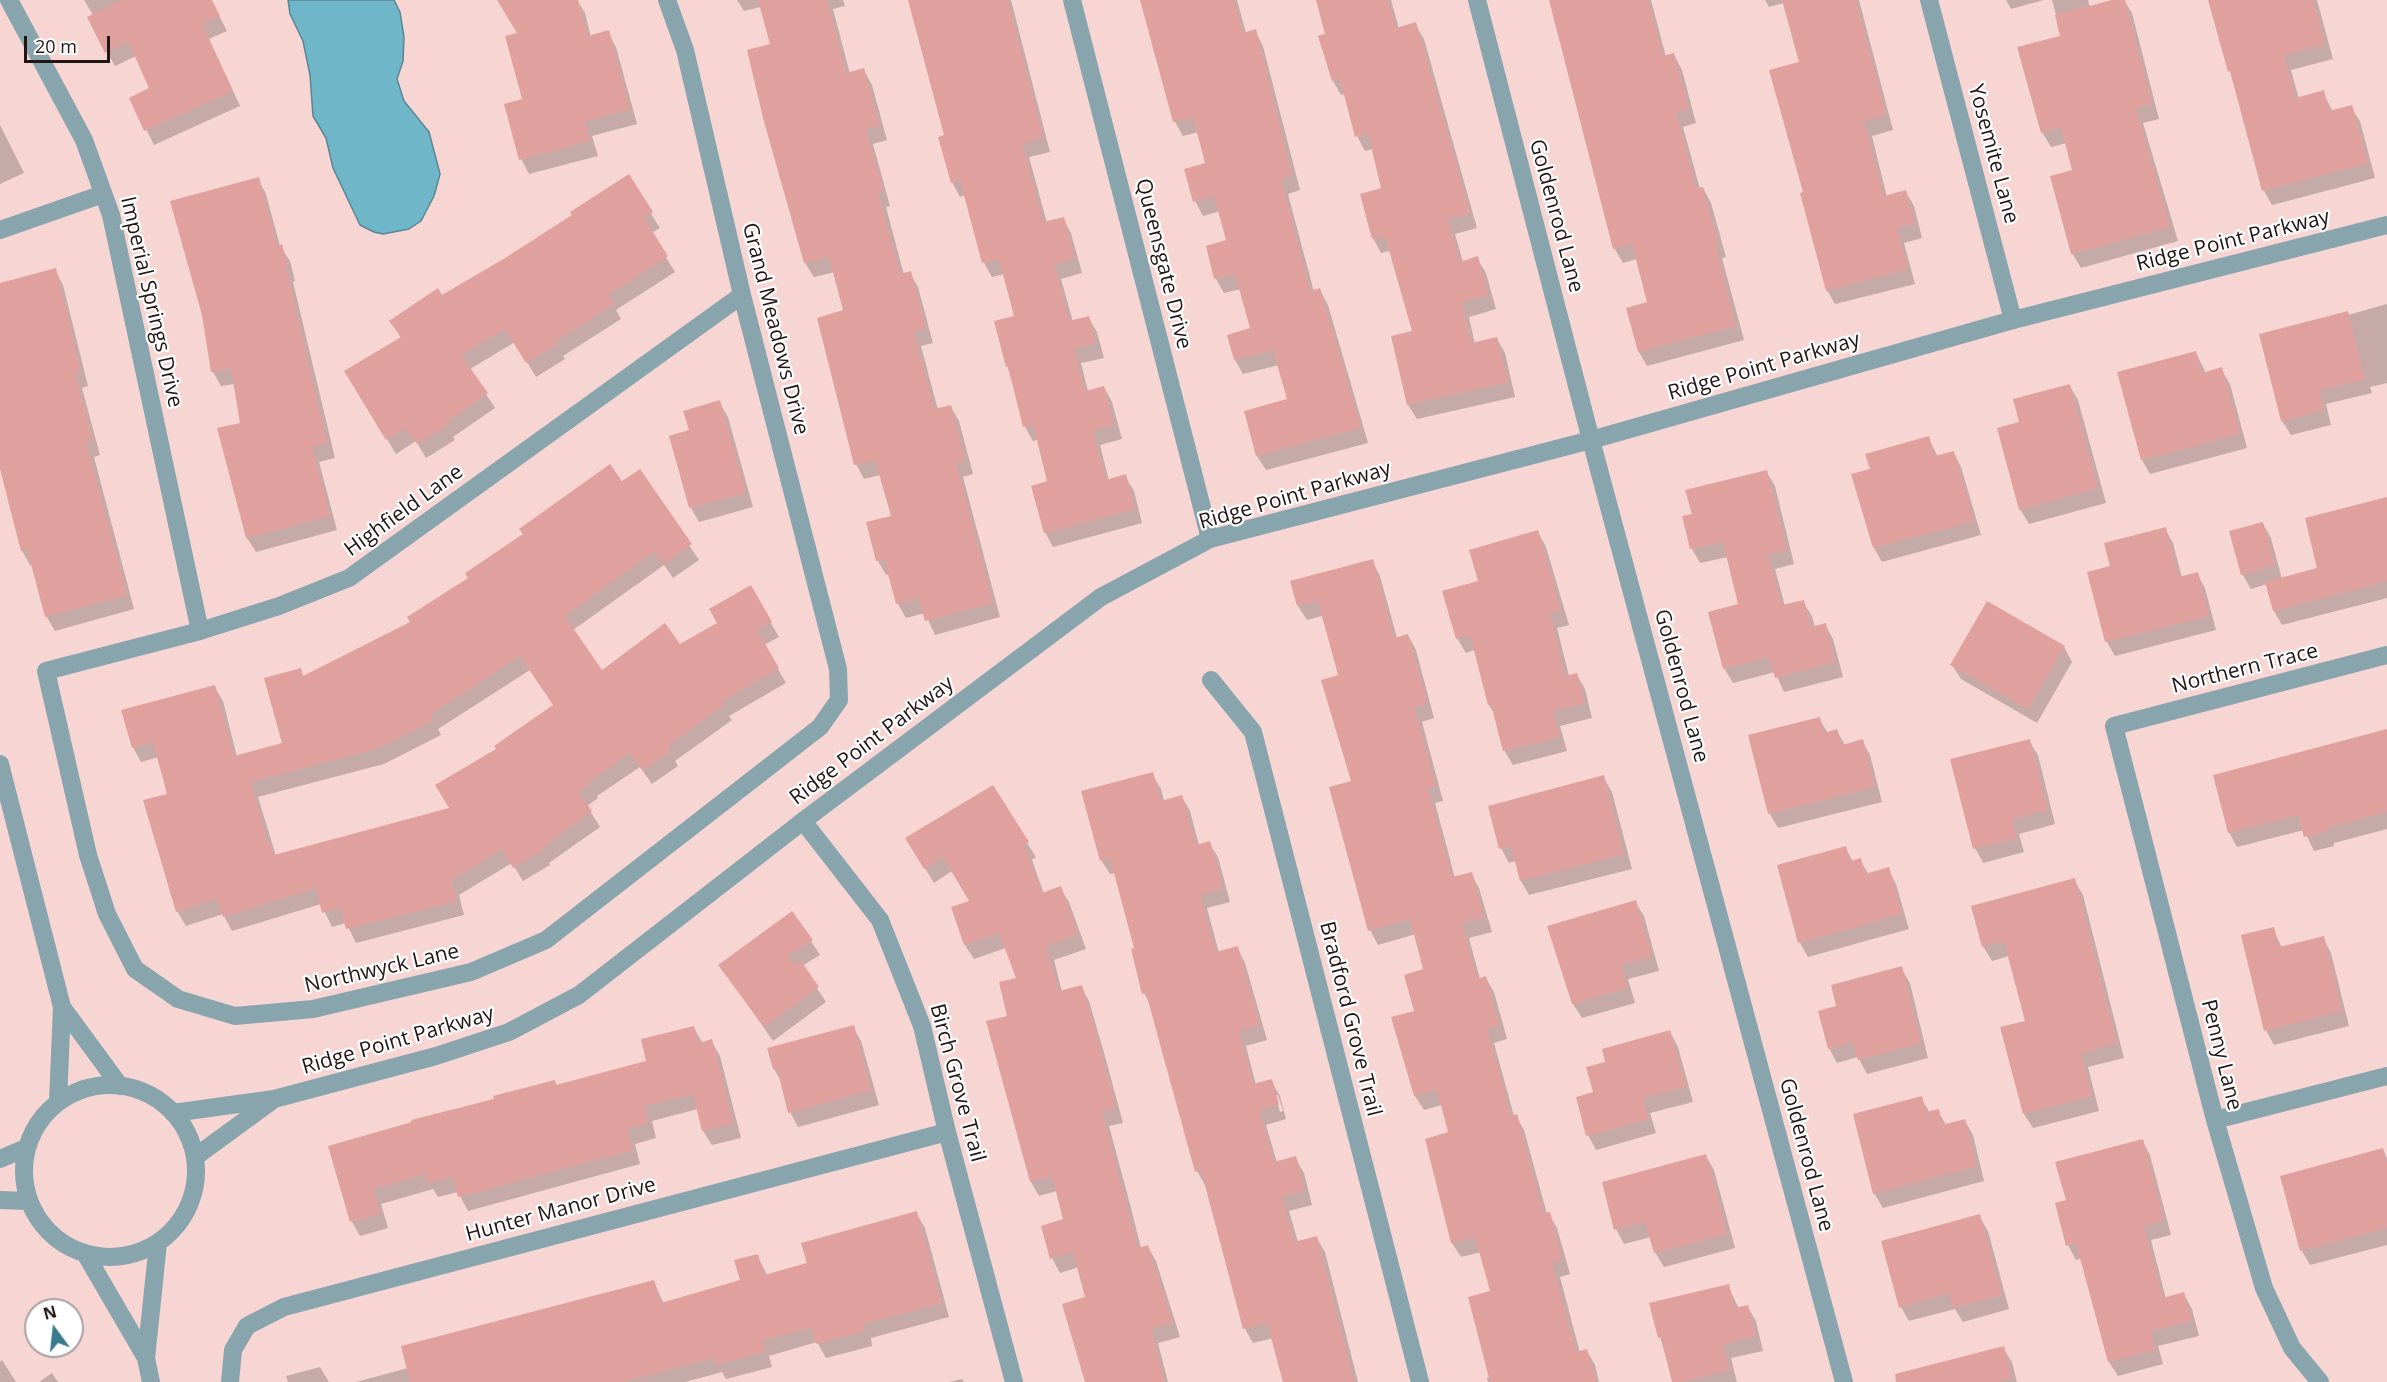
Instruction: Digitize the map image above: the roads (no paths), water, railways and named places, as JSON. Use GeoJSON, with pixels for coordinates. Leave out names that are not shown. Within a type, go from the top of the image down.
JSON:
{"type":"FeatureCollection","features":[{"type":"Feature","properties":{"kind":"street","name":"Imperial Springs Drive"},"geometry":{"type":"LineString","coordinates":[[9,0],[84,140],[111,215],[200,631]]}},
{"type":"Feature","properties":{"kind":"street","name":"Grand Meadows Drive"},"geometry":{"type":"LineString","coordinates":[[667,0],[685,50],[742,295],[838,669]]}},
{"type":"Feature","properties":{"kind":"street","name":"Queensgate Drive"},"geometry":{"type":"LineString","coordinates":[[1072,0],[1210,539]]}},
{"type":"Feature","properties":{"kind":"street","name":"Goldenrod Lane"},"geometry":{"type":"LineString","coordinates":[[1477,0],[1844,1382]]}},
{"type":"Feature","properties":{"kind":"street","name":"Yosemite Lane"},"geometry":{"type":"LineString","coordinates":[[1929,0],[2013,320]]}},
{"type":"Feature","properties":{"kind":"street"},"geometry":{"type":"LineString","coordinates":[[0,230],[103,194]]}},
{"type":"Feature","properties":{"kind":"street","name":"Ridge Point Parkway"},"geometry":{"type":"LineString","coordinates":[[274,1100],[436,1056],[519,1027],[579,995],[803,820],[1101,597],[1210,539],[1592,440],[2013,320],[2387,225]]}},
{"type":"Feature","properties":{"kind":"street","name":"Highfield Lane"},"geometry":{"type":"LineString","coordinates":[[46,671],[200,631],[279,606],[349,578],[742,295]]}},
{"type":"Feature","properties":{"kind":"street","name":"Northern Trace"},"geometry":{"type":"LineString","coordinates":[[2114,726],[2387,655]]}},
{"type":"Feature","properties":{"kind":"street","name":"Northwyck Lane"},"geometry":{"type":"LineString","coordinates":[[46,671],[88,855],[106,914],[135,969],[178,999],[235,1016],[314,1009],[471,972],[546,940],[820,727],[839,700],[838,669]]}},
{"type":"Feature","properties":{"kind":"street","name":"Bradford Grove Trail"},"geometry":{"type":"LineString","coordinates":[[1211,680],[1253,732],[1420,1382]]}},
{"type":"Feature","properties":{"kind":"street","name":"Penny Lane"},"geometry":{"type":"LineString","coordinates":[[2114,726],[2215,1120],[2264,1288],[2292,1348],[2320,1382]]}},
{"type":"Feature","properties":{"kind":"street"},"geometry":{"type":"LineString","coordinates":[[0,764],[62,1007],[58,1102]]}},
{"type":"Feature","properties":{"kind":"street","name":"Birch Grove Trail"},"geometry":{"type":"LineString","coordinates":[[803,820],[880,920],[922,1026],[947,1132],[1014,1382]]}},
{"type":"Feature","properties":{"kind":"street"},"geometry":{"type":"LineString","coordinates":[[62,1007],[120,1086]]}},
{"type":"Feature","properties":{"kind":"street"},"geometry":{"type":"LineString","coordinates":[[2215,1120],[2387,1076]]}},
{"type":"Feature","properties":{"kind":"street"},"geometry":{"type":"LineString","coordinates":[[120,1086],[149,1095],[173,1113],[187,1134],[195,1157],[195,1185],[186,1212],[178,1224],[158,1243],[137,1253],[116,1257],[86,1255],[66,1247],[38,1221],[28,1202],[23,1175],[26,1148],[33,1131],[44,1115],[58,1102],[77,1091],[88,1088],[120,1086]]}},
{"type":"Feature","properties":{"kind":"street"},"geometry":{"type":"LineString","coordinates":[[173,1113],[274,1100]]}},
{"type":"Feature","properties":{"kind":"street"},"geometry":{"type":"LineString","coordinates":[[195,1157],[274,1100]]}},
{"type":"Feature","properties":{"kind":"street","name":"Hunter Manor Drive"},"geometry":{"type":"LineString","coordinates":[[230,1382],[233,1350],[247,1326],[284,1306],[947,1132]]}},
{"type":"Feature","properties":{"kind":"street"},"geometry":{"type":"LineString","coordinates":[[0,1159],[26,1148]]}},
{"type":"Feature","properties":{"kind":"street"},"geometry":{"type":"LineString","coordinates":[[0,1200],[28,1202]]}},
{"type":"Feature","properties":{"kind":"street"},"geometry":{"type":"LineString","coordinates":[[151,1382],[146,1358],[158,1243]]}},
{"type":"Feature","properties":{"kind":"street"},"geometry":{"type":"LineString","coordinates":[[86,1255],[146,1358]]}},
{"type":"Feature","properties":{"kind":"water"},"geometry":{"type":"Polygon","coordinates":[[[288,0],[394,0],[400,12],[404,37],[403,61],[397,79],[404,101],[429,132],[440,174],[434,196],[421,221],[409,229],[383,234],[360,225],[333,168],[326,138],[313,116],[310,75],[303,41],[290,14],[288,0]]]}}]}
